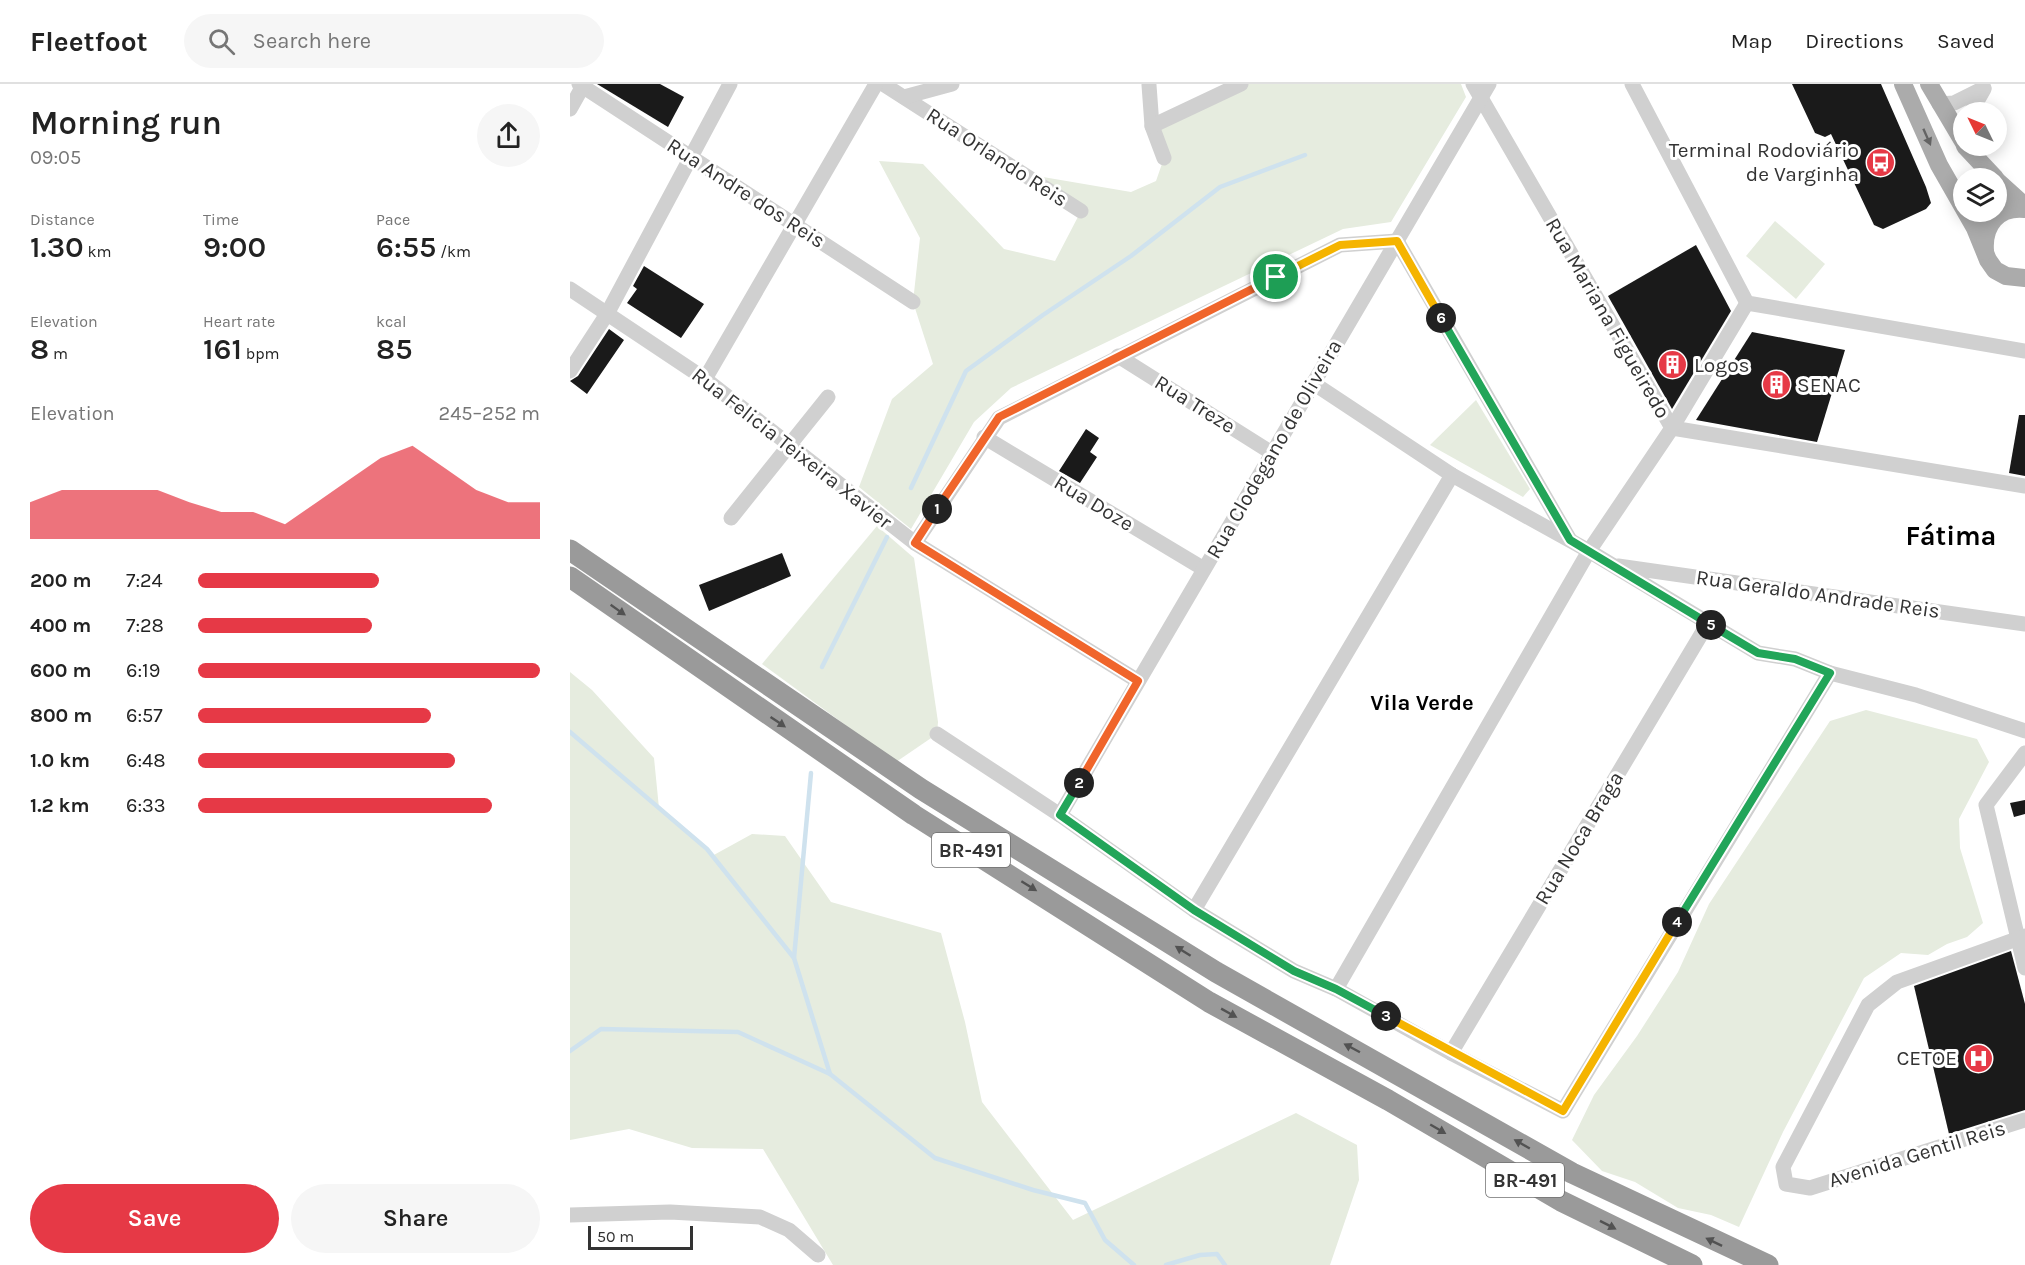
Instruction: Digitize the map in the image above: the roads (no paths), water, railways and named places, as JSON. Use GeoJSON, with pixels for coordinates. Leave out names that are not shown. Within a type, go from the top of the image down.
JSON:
{"type":"FeatureCollection","features":[{"type":"Feature","properties":{"kind":"highway","name":"BR-491"},"geometry":{"type":"LineString","coordinates":[[570,550],[921,789],[1216,972],[1284,1012],[1394,1070],[1572,1173],[1768,1265]]}},
{"type":"Feature","properties":{"kind":"highway","name":"BR-491"},"geometry":{"type":"LineString","coordinates":[[570,577],[914,815],[1209,1002],[1388,1100],[1561,1201],[1674,1259],[1692,1265]]}},
{"type":"Feature","properties":{"kind":"main road"},"geometry":{"type":"LineString","coordinates":[[1903,84],[1939,165],[1975,228],[1995,270],[2006,276],[2024,278]]}},
{"type":"Feature","properties":{"kind":"main road"},"geometry":{"type":"LineString","coordinates":[[1929,84],[1953,125]]}},
{"type":"Feature","properties":{"kind":"main road"},"geometry":{"type":"LineString","coordinates":[[1975,156],[1986,168]]}},
{"type":"Feature","properties":{"kind":"main road"},"geometry":{"type":"LineString","coordinates":[[2007,190],[2025,208]]}},
{"type":"Feature","properties":{"kind":"main road"},"geometry":{"type":"LineString","coordinates":[[1985,253],[1984,238],[1989,224],[2000,213],[2015,208],[2025,208]]}},
{"type":"Feature","properties":{"kind":"street"},"geometry":{"type":"LineString","coordinates":[[570,371],[608,314],[730,84]]}},
{"type":"Feature","properties":{"kind":"street"},"geometry":{"type":"LineString","coordinates":[[705,379],[876,84]]}},
{"type":"Feature","properties":{"kind":"street","name":"Rua Orlando Reis"},"geometry":{"type":"LineString","coordinates":[[884,84],[1081,211]]}},
{"type":"Feature","properties":{"kind":"street"},"geometry":{"type":"LineString","coordinates":[[904,97],[952,84]]}},
{"type":"Feature","properties":{"kind":"street"},"geometry":{"type":"LineString","coordinates":[[1152,126],[1241,84]]}},
{"type":"Feature","properties":{"kind":"street","name":"Rua Mariana Figueiredo"},"geometry":{"type":"LineString","coordinates":[[1473,84],[1672,428],[2025,486]]}},
{"type":"Feature","properties":{"kind":"street","name":"Rua Clodegano de Oliveira"},"geometry":{"type":"LineString","coordinates":[[1060,815],[1488,84]]}},
{"type":"Feature","properties":{"kind":"street"},"geometry":{"type":"LineString","coordinates":[[1632,84],[1747,303]]}},
{"type":"Feature","properties":{"kind":"street"},"geometry":{"type":"LineString","coordinates":[[570,109],[582,85]]}},
{"type":"Feature","properties":{"kind":"street","name":"Rua Andre dos Reis"},"geometry":{"type":"LineString","coordinates":[[582,85],[913,302]]}},
{"type":"Feature","properties":{"kind":"street"},"geometry":{"type":"LineString","coordinates":[[1149,85],[1152,126],[1164,158]]}},
{"type":"Feature","properties":{"kind":"street"},"geometry":{"type":"LineString","coordinates":[[1940,104],[1954,103],[1986,86]]}},
{"type":"Feature","properties":{"kind":"street"},"geometry":{"type":"LineString","coordinates":[[1977,102],[1986,86]]}},
{"type":"Feature","properties":{"kind":"street"},"geometry":{"type":"LineString","coordinates":[[915,543],[999,417],[1340,245],[1397,241],[1570,540]]}},
{"type":"Feature","properties":{"kind":"street","name":"Rua Felicia Teixeira Xavier"},"geometry":{"type":"LineString","coordinates":[[570,289],[705,379],[915,543],[1138,681]]}},
{"type":"Feature","properties":{"kind":"street"},"geometry":{"type":"LineString","coordinates":[[1747,303],[2025,351]]}},
{"type":"Feature","properties":{"kind":"street"},"geometry":{"type":"LineString","coordinates":[[1336,989],[1589,551],[1672,428],[1747,303]]}},
{"type":"Feature","properties":{"kind":"street","name":"Rua Treze"},"geometry":{"type":"LineString","coordinates":[[1118,356],[1272,453]]}},
{"type":"Feature","properties":{"kind":"street"},"geometry":{"type":"LineString","coordinates":[[1313,383],[1452,475],[1589,551],[1758,653],[1795,659],[1830,673],[1916,695],[2025,731]]}},
{"type":"Feature","properties":{"kind":"street"},"geometry":{"type":"LineString","coordinates":[[731,518],[828,397]]}},
{"type":"Feature","properties":{"kind":"street","name":"Rua Doze"},"geometry":{"type":"LineString","coordinates":[[984,437],[1204,569]]}},
{"type":"Feature","properties":{"kind":"street"},"geometry":{"type":"LineString","coordinates":[[1194,910],[1452,475]]}},
{"type":"Feature","properties":{"kind":"street","name":"Rua Geraldo Andrade Reis"},"geometry":{"type":"LineString","coordinates":[[1611,565],[2025,624]]}},
{"type":"Feature","properties":{"kind":"street","name":"Rua Noca Braga"},"geometry":{"type":"LineString","coordinates":[[1451,1053],[1708,623]]}},
{"type":"Feature","properties":{"kind":"street"},"geometry":{"type":"LineString","coordinates":[[937,734],[1060,815],[1194,910],[1294,971],[1336,989],[1451,1053],[1563,1111],[1830,673]]}},
{"type":"Feature","properties":{"kind":"street"},"geometry":{"type":"LineString","coordinates":[[2025,753],[1986,805],[2022,937],[2025,968]]}},
{"type":"Feature","properties":{"kind":"street","name":"Avenida Gentil Reis"},"geometry":{"type":"LineString","coordinates":[[2022,937],[1897,982],[1868,1005],[1783,1167],[1786,1184],[1810,1188],[2025,1120]]}},
{"type":"Feature","properties":{"kind":"street"},"geometry":{"type":"LineString","coordinates":[[570,1215],[670,1212],[760,1217],[789,1230],[818,1255]]}},
{"type":"Feature","properties":{"kind":"waterway"},"geometry":{"type":"LineString","coordinates":[[911,488],[966,371],[1043,315],[1131,256],[1220,187],[1305,155]]}},
{"type":"Feature","properties":{"kind":"waterway"},"geometry":{"type":"LineString","coordinates":[[822,667],[887,537]]}},
{"type":"Feature","properties":{"kind":"waterway"},"geometry":{"type":"LineString","coordinates":[[570,732],[707,849],[794,958],[830,1074],[935,1158],[1033,1190],[1085,1203],[1105,1240],[1134,1265]]}},
{"type":"Feature","properties":{"kind":"waterway"},"geometry":{"type":"LineString","coordinates":[[794,958],[811,773]]}},
{"type":"Feature","properties":{"kind":"waterway"},"geometry":{"type":"LineString","coordinates":[[570,1051],[601,1029],[738,1032],[830,1074]]}},
{"type":"Feature","properties":{"kind":"waterway"},"geometry":{"type":"LineString","coordinates":[[1166,1265],[1200,1255],[1217,1254],[1225,1265]]}},
{"type":"Feature","properties":{"kind":"place","name":"Terminal Rodoviário de Varginha"},"geometry":{"type":"Point","coordinates":[1880,162]}},
{"type":"Feature","properties":{"kind":"place","name":"Logos"},"geometry":{"type":"Point","coordinates":[1673,365]}},
{"type":"Feature","properties":{"kind":"place","name":"SENAC"},"geometry":{"type":"Point","coordinates":[1776,385]}},
{"type":"Feature","properties":{"kind":"place","name":"CETOE"},"geometry":{"type":"Point","coordinates":[1978,1058]}},
{"type":"Feature","properties":{"kind":"district","name":"Fátima"},"geometry":{"type":"Point","coordinates":[1951,536]}},
{"type":"Feature","properties":{"kind":"district","name":"Vila Verde"},"geometry":{"type":"Point","coordinates":[1422,702]}}]}
